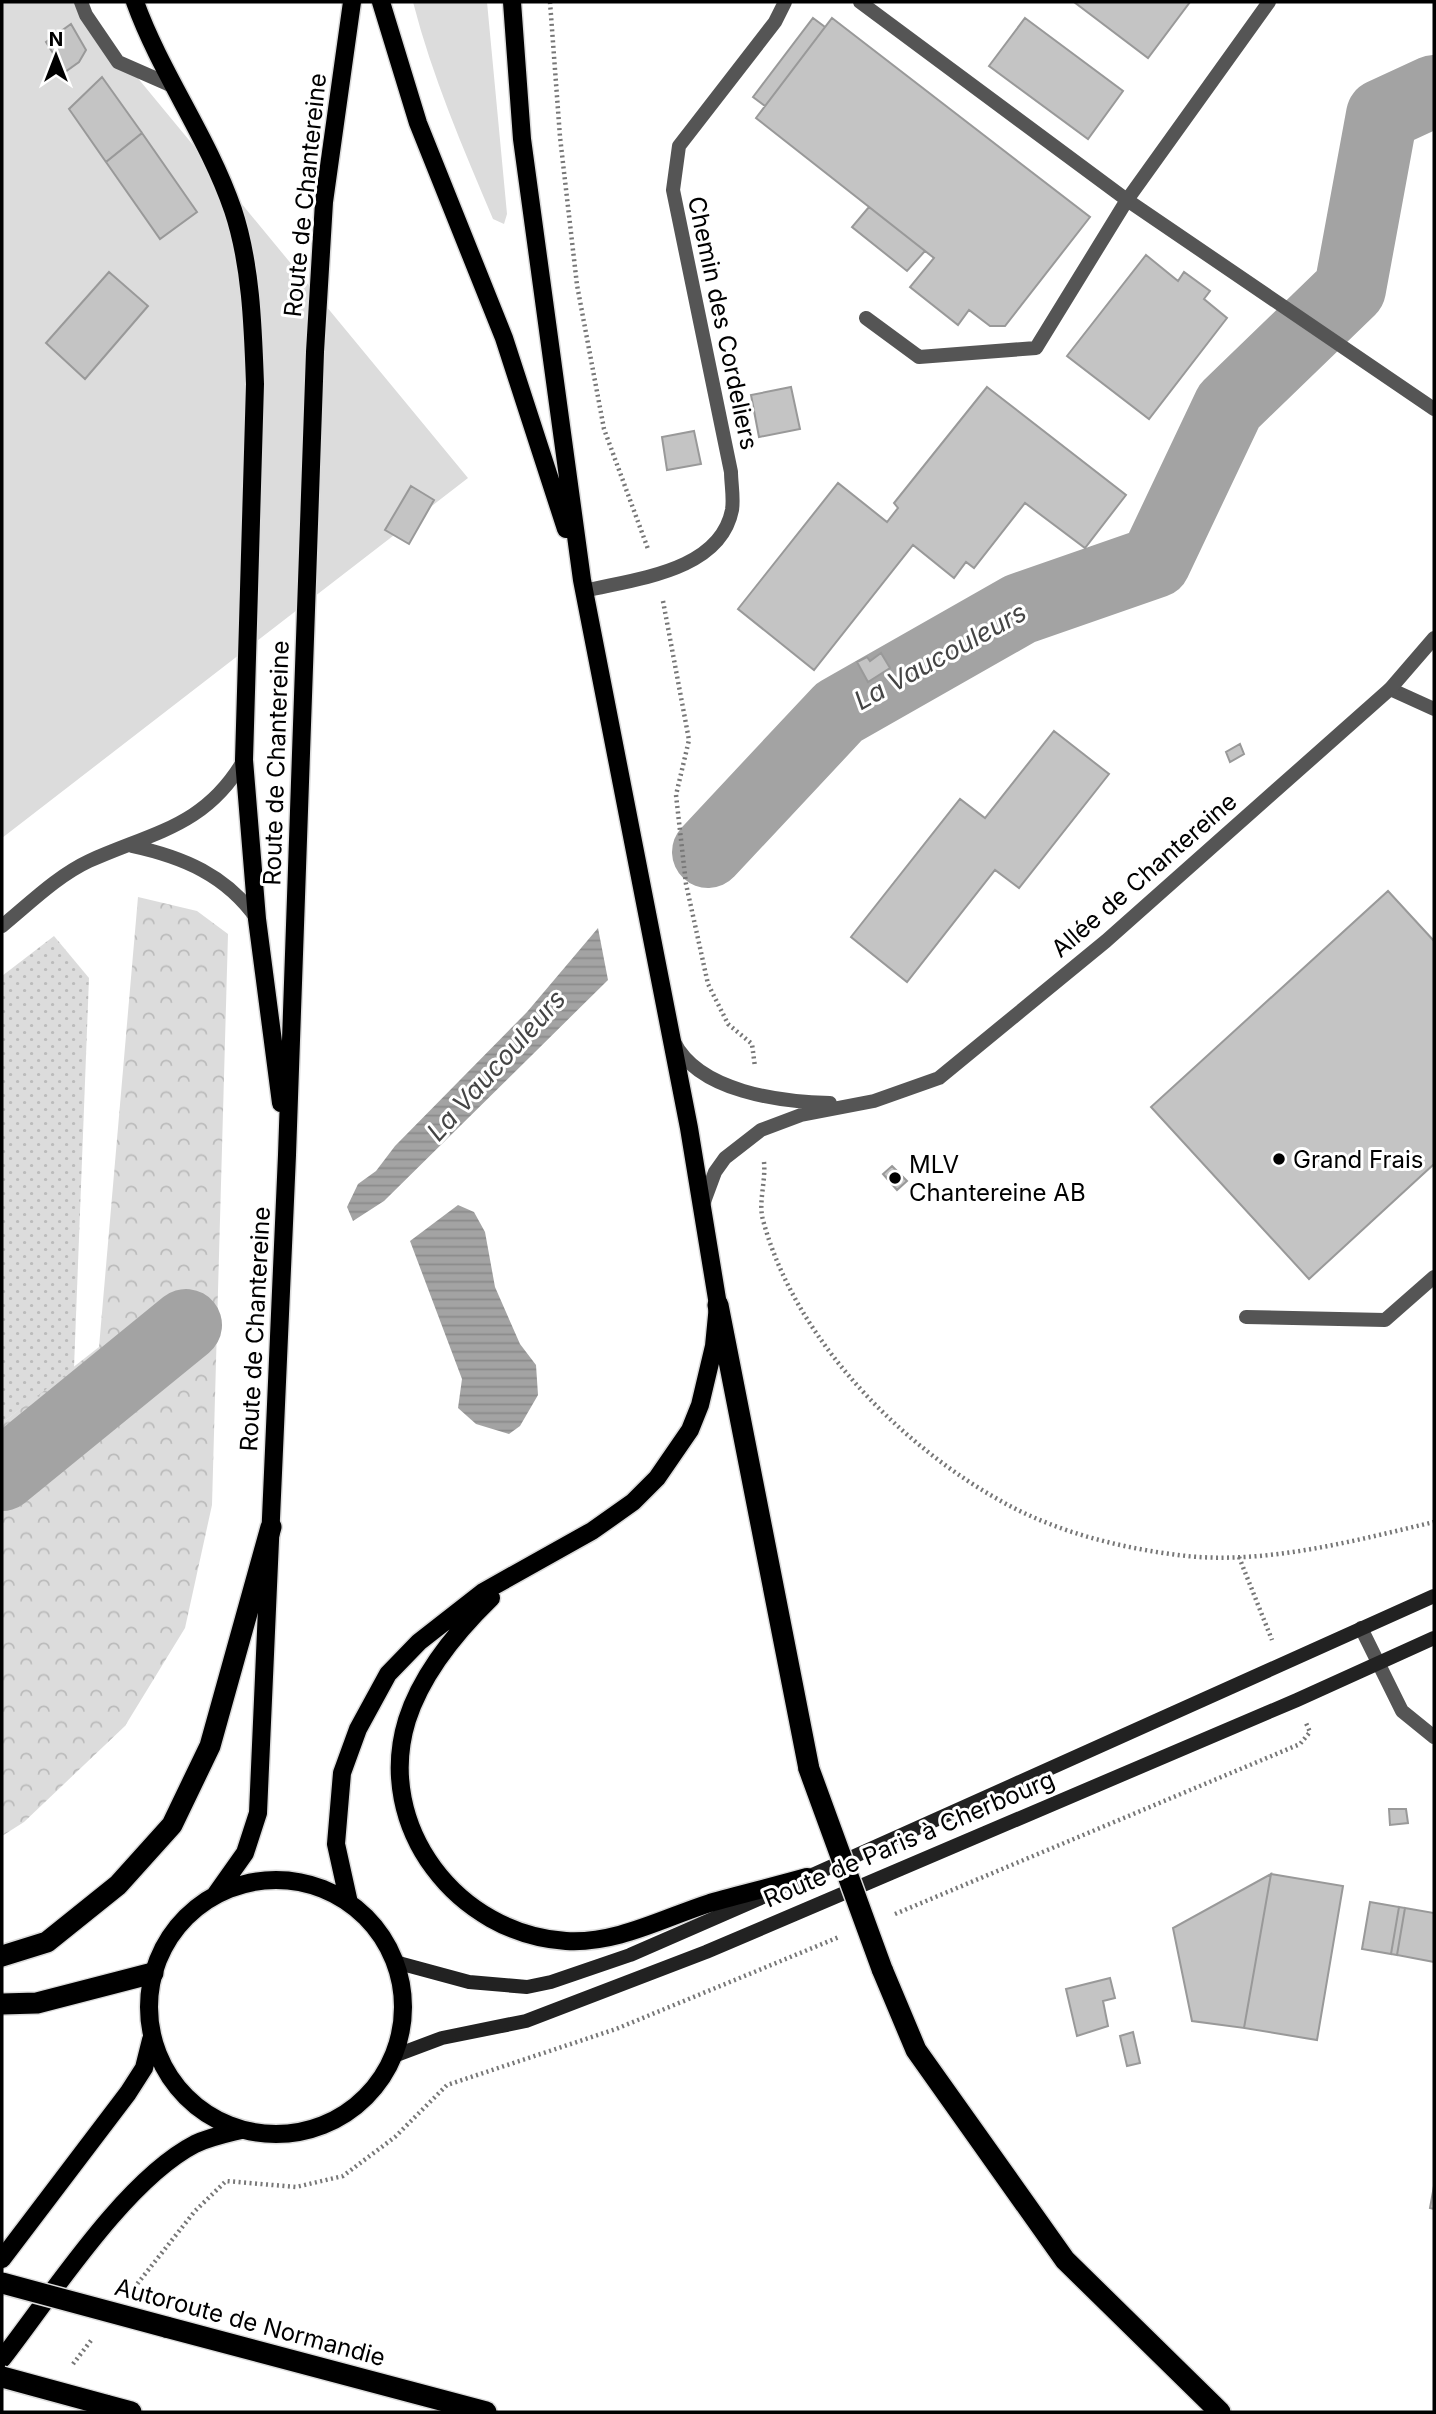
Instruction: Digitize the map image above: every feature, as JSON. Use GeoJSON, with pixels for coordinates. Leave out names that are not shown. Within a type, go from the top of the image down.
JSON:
{"type":"FeatureCollection","features":[{"type":"Feature","properties":{"kind":"highway"},"geometry":{"type":"LineString","coordinates":[[718,1306],[809,1769],[882,1969],[916,2050],[1065,2260],[1220,2412]]}},
{"type":"Feature","properties":{"kind":"highway"},"geometry":{"type":"LineString","coordinates":[[2,1956],[47,1942],[118,1885],[172,1825],[210,1746],[271,1527]]}},
{"type":"Feature","properties":{"kind":"highway"},"geometry":{"type":"LineString","coordinates":[[2,2004],[37,2003],[153,1973]]}},
{"type":"Feature","properties":{"kind":"highway","name":"Autoroute de Normandie"},"geometry":{"type":"LineString","coordinates":[[2,2283],[485,2412]]}},
{"type":"Feature","properties":{"kind":"highway"},"geometry":{"type":"LineString","coordinates":[[2,2377],[131,2412]]}},
{"type":"Feature","properties":{"kind":"main road"},"geometry":{"type":"LineString","coordinates":[[135,2],[233,210],[253,333],[255,384],[244,760],[257,919],[287,1155]]}},
{"type":"Feature","properties":{"kind":"main road","name":"Route de Chantereine"},"geometry":{"type":"LineString","coordinates":[[216,1894],[245,1853],[258,1814],[287,1155],[315,352],[324,202],[352,2]]}},
{"type":"Feature","properties":{"kind":"main road"},"geometry":{"type":"LineString","coordinates":[[383,2],[394,45],[439,179],[504,338],[583,585]]}},
{"type":"Feature","properties":{"kind":"main road"},"geometry":{"type":"LineString","coordinates":[[349,1903],[335,1844],[342,1773],[358,1729],[388,1674],[419,1642],[483,1592],[592,1531],[633,1502],[676,1453],[700,1405],[714,1346],[718,1306],[672,1038],[583,585],[522,139],[512,2]]}},
{"type":"Feature","properties":{"kind":"main road"},"geometry":{"type":"LineString","coordinates":[[519,1571],[450,1643],[430,1670],[407,1720],[400,1767],[403,1798],[420,1848],[437,1876],[483,1916],[540,1938],[570,1941],[598,1940],[626,1933],[709,1904],[807,1877]]}},
{"type":"Feature","properties":{"kind":"main road"},"geometry":{"type":"LineString","coordinates":[[395,1962],[469,1982],[497,1986],[539,1984],[663,1942],[1434,1595]]}},
{"type":"Feature","properties":{"kind":"main road","name":"Route de Paris à Cherbourg"},"geometry":{"type":"LineString","coordinates":[[394,2056],[442,2038],[526,2021],[706,1952],[1297,1700],[1434,1638]]}},
{"type":"Feature","properties":{"kind":"main road"},"geometry":{"type":"LineString","coordinates":[[2,2359],[130,2196],[178,2154],[215,2136],[242,2130],[290,2133],[314,2129],[339,2118],[362,2101],[380,2081],[394,2056],[403,2009],[395,1962],[376,1929],[349,1903],[307,1884],[261,1881],[216,1894],[183,1919],[170,1935],[153,1973],[149,1994],[152,2037],[158,2056],[178,2089],[207,2114],[242,2130]]}},
{"type":"Feature","properties":{"kind":"main road"},"geometry":{"type":"LineString","coordinates":[[2,2259],[128,2093],[144,2068],[152,2037]]}},
{"type":"Feature","properties":{"kind":"street"},"geometry":{"type":"LineString","coordinates":[[81,2],[86,15],[118,62],[175,87]]}},
{"type":"Feature","properties":{"kind":"street","name":"Chemin des Cordeliers"},"geometry":{"type":"LineString","coordinates":[[583,585],[656,574],[689,562],[715,544],[732,510],[731,472],[673,190],[680,146],[775,22],[785,2]]}},
{"type":"Feature","properties":{"kind":"street"},"geometry":{"type":"LineString","coordinates":[[860,2],[1126,201],[1434,409]]}},
{"type":"Feature","properties":{"kind":"street"},"geometry":{"type":"LineString","coordinates":[[866,318],[919,357],[1036,348],[1126,201],[1269,2]]}},
{"type":"Feature","properties":{"kind":"street","name":"Allée de Chantereine"},"geometry":{"type":"LineString","coordinates":[[856,1103],[874,1101],[939,1078],[1106,942],[1390,689],[1434,638]]}},
{"type":"Feature","properties":{"kind":"street"},"geometry":{"type":"LineString","coordinates":[[1390,689],[1434,709]]}},
{"type":"Feature","properties":{"kind":"street"},"geometry":{"type":"LineString","coordinates":[[2,926],[69,872],[132,846],[201,812],[223,791],[244,760]]}},
{"type":"Feature","properties":{"kind":"street"},"geometry":{"type":"LineString","coordinates":[[132,846],[163,853],[215,876],[246,904],[257,919]]}},
{"type":"Feature","properties":{"kind":"street"},"geometry":{"type":"LineString","coordinates":[[672,1038],[678,1050],[705,1074],[734,1087],[786,1102],[856,1103]]}},
{"type":"Feature","properties":{"kind":"street"},"geometry":{"type":"LineString","coordinates":[[702,1207],[715,1172],[725,1158],[761,1130],[801,1115],[856,1103]]}},
{"type":"Feature","properties":{"kind":"street"},"geometry":{"type":"LineString","coordinates":[[1246,1317],[1385,1320],[1434,1277]]}},
{"type":"Feature","properties":{"kind":"street"},"geometry":{"type":"LineString","coordinates":[[1361,1628],[1402,1711],[1434,1737]]}},
{"type":"Feature","properties":{"kind":"path"},"geometry":{"type":"LineString","coordinates":[[761,1130],[765,1168],[762,1218],[789,1289],[852,1382],[920,1446],[1011,1506],[1099,1540],[1179,1556],[1239,1557],[1333,1545],[1434,1522]]}},
{"type":"Feature","properties":{"kind":"path"},"geometry":{"type":"LineString","coordinates":[[1239,1557],[1282,1663]]}},
{"type":"Feature","properties":{"kind":"path"},"geometry":{"type":"LineString","coordinates":[[887,1917],[1300,1744],[1310,1732],[1297,1700]]}},
{"type":"Feature","properties":{"kind":"path"},"geometry":{"type":"LineString","coordinates":[[127,2297],[195,2211],[226,2181],[296,2187],[343,2176],[395,2137],[447,2085],[616,2029],[848,1933]]}},
{"type":"Feature","properties":{"kind":"path"},"geometry":{"type":"LineString","coordinates":[[68,2370],[102,2328]]}},
{"type":"Feature","properties":{"kind":"green space"},"geometry":{"type":"Polygon","coordinates":[[[2,2],[75,2],[468,478],[2,838],[2,2]]]}},
{"type":"Feature","properties":{"kind":"green space"},"geometry":{"type":"Polygon","coordinates":[[[413,2],[487,2],[507,214],[504,224],[493,219],[471,166],[439,84],[413,2]]]}},
{"type":"Feature","properties":{"kind":"green space"},"geometry":{"type":"Polygon","coordinates":[[[138,897],[197,911],[228,934],[212,1505],[185,1628],[125,1726],[24,1822],[2,1836],[2,1423],[99,1347],[138,897]]]}},
{"type":"Feature","properties":{"kind":"green space"},"geometry":{"type":"Polygon","coordinates":[[[54,936],[89,978],[74,1368],[2,1423],[2,976],[54,936]]]}},
{"type":"Feature","properties":{"kind":"water"},"geometry":{"type":"Polygon","coordinates":[[[598,928],[608,980],[384,1201],[353,1221],[347,1207],[358,1184],[376,1171],[395,1146],[527,1012],[598,928]]]}},
{"type":"Feature","properties":{"kind":"water"},"geometry":{"type":"Polygon","coordinates":[[[458,1205],[474,1212],[485,1232],[495,1287],[520,1344],[536,1365],[538,1395],[520,1426],[509,1434],[476,1424],[458,1408],[462,1379],[410,1241],[458,1205]]]}},
{"type":"Feature","properties":{"kind":"building"},"geometry":{"type":"Polygon","coordinates":[[[1074,2],[1190,2],[1148,58],[1074,2]]]}},
{"type":"Feature","properties":{"kind":"building"},"geometry":{"type":"Polygon","coordinates":[[[813,18],[825,27],[765,106],[753,97],[813,18]]]}},
{"type":"Feature","properties":{"kind":"building"},"geometry":{"type":"Polygon","coordinates":[[[832,18],[1090,217],[1005,326],[990,326],[969,310],[958,325],[910,287],[934,258],[756,118],[832,18]]]}},
{"type":"Feature","properties":{"kind":"building"},"geometry":{"type":"Polygon","coordinates":[[[1025,18],[1123,91],[1088,139],[989,66],[1025,18]]]}},
{"type":"Feature","properties":{"kind":"building"},"geometry":{"type":"Polygon","coordinates":[[[71,24],[86,50],[79,62],[65,72],[46,42],[71,24]]]}},
{"type":"Feature","properties":{"kind":"building"},"geometry":{"type":"Polygon","coordinates":[[[102,77],[142,133],[106,162],[69,109],[102,77]]]}},
{"type":"Feature","properties":{"kind":"building"},"geometry":{"type":"Polygon","coordinates":[[[142,133],[197,212],[160,239],[106,162],[142,133]]]}},
{"type":"Feature","properties":{"kind":"building"},"geometry":{"type":"Polygon","coordinates":[[[869,207],[925,251],[907,271],[852,227],[869,207]]]}},
{"type":"Feature","properties":{"kind":"building"},"geometry":{"type":"Polygon","coordinates":[[[1146,255],[1178,281],[1184,272],[1210,291],[1204,299],[1227,318],[1149,419],[1067,356],[1146,255]]]}},
{"type":"Feature","properties":{"kind":"building"},"geometry":{"type":"Polygon","coordinates":[[[109,272],[148,306],[85,379],[46,343],[109,272]]]}},
{"type":"Feature","properties":{"kind":"building"},"geometry":{"type":"Polygon","coordinates":[[[791,387],[800,429],[759,437],[751,395],[791,387]]]}},
{"type":"Feature","properties":{"kind":"building"},"geometry":{"type":"Polygon","coordinates":[[[987,387],[1126,495],[1085,548],[1025,503],[974,568],[966,562],[954,578],[913,545],[814,670],[738,609],[838,483],[887,522],[898,508],[894,503],[987,387]]]}},
{"type":"Feature","properties":{"kind":"building"},"geometry":{"type":"Polygon","coordinates":[[[694,431],[701,464],[667,470],[662,437],[694,431]]]}},
{"type":"Feature","properties":{"kind":"building"},"geometry":{"type":"Polygon","coordinates":[[[411,486],[434,500],[409,544],[385,530],[411,486]]]}},
{"type":"Feature","properties":{"kind":"building"},"geometry":{"type":"Polygon","coordinates":[[[881,653],[890,668],[868,682],[857,662],[867,657],[870,661],[881,653]]]}},
{"type":"Feature","properties":{"kind":"building"},"geometry":{"type":"Polygon","coordinates":[[[1054,731],[1109,774],[1019,888],[995,870],[907,982],[851,937],[960,799],[985,818],[1054,731]]]}},
{"type":"Feature","properties":{"kind":"building"},"geometry":{"type":"Polygon","coordinates":[[[1240,744],[1244,754],[1230,762],[1226,752],[1240,744]]]}},
{"type":"Feature","properties":{"kind":"building"},"geometry":{"type":"Polygon","coordinates":[[[1388,891],[1434,941],[1434,1164],[1309,1279],[1151,1107],[1388,891]]]}},
{"type":"Feature","properties":{"kind":"building","name":"MLV Chantereine AB"},"geometry":{"type":"Polygon","coordinates":[[[892,1166],[907,1181],[897,1190],[883,1174],[892,1166]]]}},
{"type":"Feature","properties":{"kind":"building"},"geometry":{"type":"Polygon","coordinates":[[[1389,1809],[1406,1809],[1408,1823],[1390,1825],[1389,1809]]]}},
{"type":"Feature","properties":{"kind":"building"},"geometry":{"type":"Polygon","coordinates":[[[1271,1874],[1343,1886],[1317,2040],[1244,2028],[1271,1874]]]}},
{"type":"Feature","properties":{"kind":"building"},"geometry":{"type":"Polygon","coordinates":[[[1271,1874],[1244,2028],[1192,2021],[1173,1928],[1271,1874]]]}},
{"type":"Feature","properties":{"kind":"building"},"geometry":{"type":"Polygon","coordinates":[[[1370,1902],[1399,1907],[1391,1954],[1362,1949],[1370,1902]]]}},
{"type":"Feature","properties":{"kind":"building"},"geometry":{"type":"Polygon","coordinates":[[[1399,1907],[1405,1908],[1397,1955],[1391,1954],[1399,1907]]]}},
{"type":"Feature","properties":{"kind":"building"},"geometry":{"type":"Polygon","coordinates":[[[1405,1908],[1434,1913],[1434,1962],[1397,1955],[1405,1908]]]}},
{"type":"Feature","properties":{"kind":"building"},"geometry":{"type":"Polygon","coordinates":[[[1110,1978],[1115,1998],[1103,2001],[1108,2026],[1077,2036],[1066,1989],[1110,1978]]]}},
{"type":"Feature","properties":{"kind":"building"},"geometry":{"type":"Polygon","coordinates":[[[1133,2032],[1140,2063],[1127,2066],[1120,2036],[1133,2032]]]}},
{"type":"Feature","properties":{"kind":"building"},"geometry":{"type":"Polygon","coordinates":[[[1434,2186],[1434,2209],[1430,2208],[1434,2186]]]}},
{"type":"Feature","properties":{"kind":"waterway","name":"La Vaucouleurs"},"geometry":{"type":"LineString","coordinates":[[708,852],[839,712],[1020,609],[1155,562],[1229,406],[1350,289],[1382,115],[1434,91]]}},
{"type":"Feature","properties":{"kind":"waterway","name":"La Vaucouleurs"},"geometry":{"type":"LineString","coordinates":[[2,1475],[186,1325]]}},
{"type":"Feature","properties":{"kind":"place","name":"Grand Frais"},"geometry":{"type":"Point","coordinates":[1279,1159]}},
{"type":"Feature","properties":{"kind":"place","name":"MLV Chantereine AB"},"geometry":{"type":"Point","coordinates":[895,1178]}}]}
